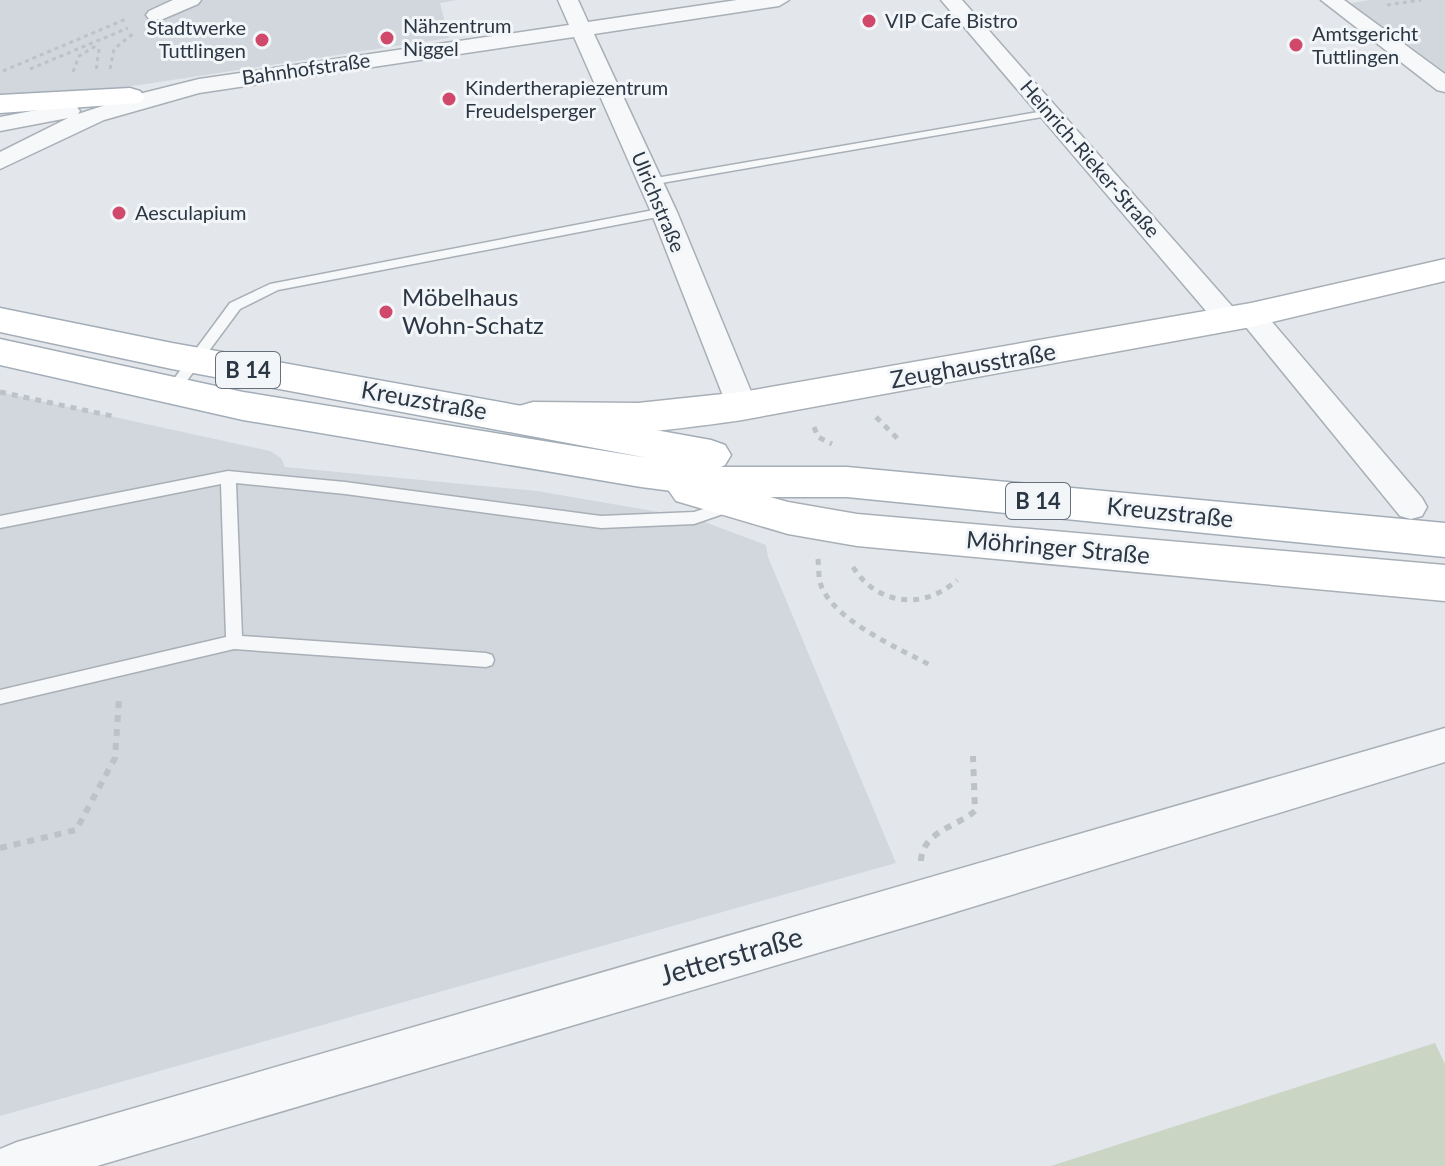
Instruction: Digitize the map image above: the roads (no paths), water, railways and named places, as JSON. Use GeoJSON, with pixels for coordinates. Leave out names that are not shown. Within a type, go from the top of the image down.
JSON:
{"type":"FeatureCollection","features":[{"type":"Feature","properties":{"kind":"main road"},"geometry":{"type":"LineString","coordinates":[[0,104],[119,87]]}},
{"type":"Feature","properties":{"kind":"main road","name":"Zeughausstraße"},"geometry":{"type":"LineString","coordinates":[[496,414],[611,419],[678,416],[1240,317],[1445,270]]}},
{"type":"Feature","properties":{"kind":"main road","name":"Kreuzstraße"},"geometry":{"type":"LineString","coordinates":[[0,320],[195,360],[496,414],[843,465],[1445,540]]}},
{"type":"Feature","properties":{"kind":"main road","name":"Kreuzstraße"},"geometry":{"type":"LineString","coordinates":[[0,352],[243,406],[680,478]]}},
{"type":"Feature","properties":{"kind":"main road","name":"Kreuzstraße"},"geometry":{"type":"LineString","coordinates":[[743,492],[843,465]]}},
{"type":"Feature","properties":{"kind":"main road","name":"Möhringer Straße"},"geometry":{"type":"LineString","coordinates":[[680,478],[691,490],[743,492],[788,518],[857,530],[1445,583]]}},
{"type":"Feature","properties":{"kind":"street"},"geometry":{"type":"LineString","coordinates":[[156,15],[191,0]]}},
{"type":"Feature","properties":{"kind":"street","name":"Ulrichstraße"},"geometry":{"type":"LineString","coordinates":[[568,0],[664,212],[742,406]]}},
{"type":"Feature","properties":{"kind":"street","name":"Bahnhofstraße"},"geometry":{"type":"LineString","coordinates":[[0,162],[57,129],[87,116],[226,81],[779,0]]}},
{"type":"Feature","properties":{"kind":"street","name":"Heinrich-Rieker-Straße"},"geometry":{"type":"LineString","coordinates":[[951,0],[1050,113],[1411,507]]}},
{"type":"Feature","properties":{"kind":"street"},"geometry":{"type":"LineString","coordinates":[[1331,0],[1445,85]]}},
{"type":"Feature","properties":{"kind":"street","name":"Bahnhofstraße"},"geometry":{"type":"LineString","coordinates":[[0,124],[119,87],[167,94]]}},
{"type":"Feature","properties":{"kind":"street","name":"Jetterstraße"},"geometry":{"type":"LineString","coordinates":[[17,1166],[933,899],[1445,745]]}},
{"type":"Feature","properties":{"kind":"lane"},"geometry":{"type":"LineString","coordinates":[[650,182],[1050,113]]}},
{"type":"Feature","properties":{"kind":"lane"},"geometry":{"type":"LineString","coordinates":[[172,391],[235,306],[275,287],[664,212]]}},
{"type":"Feature","properties":{"kind":"lane"},"geometry":{"type":"LineString","coordinates":[[228,477],[234,642]]}},
{"type":"Feature","properties":{"kind":"lane"},"geometry":{"type":"LineString","coordinates":[[0,522],[228,477],[345,488],[601,522],[694,518],[721,509],[743,492]]}},
{"type":"Feature","properties":{"kind":"lane"},"geometry":{"type":"LineString","coordinates":[[0,697],[234,642],[486,660]]}},
{"type":"Feature","properties":{"kind":"place","name":"VIP Cafe Bistro"},"geometry":{"type":"Point","coordinates":[869,21]}},
{"type":"Feature","properties":{"kind":"place","name":"Nähzentrum Niggel"},"geometry":{"type":"Point","coordinates":[387,38]}},
{"type":"Feature","properties":{"kind":"place","name":"Stadtwerke Tuttlingen"},"geometry":{"type":"Point","coordinates":[262,40]}},
{"type":"Feature","properties":{"kind":"place","name":"Amtsgericht Tuttlingen"},"geometry":{"type":"Point","coordinates":[1296,45]}},
{"type":"Feature","properties":{"kind":"place","name":"Kindertherapiezentrum Freudelsperger"},"geometry":{"type":"Point","coordinates":[449,99]}},
{"type":"Feature","properties":{"kind":"place","name":"Aesculapium"},"geometry":{"type":"Point","coordinates":[119,213]}},
{"type":"Feature","properties":{"kind":"place","name":"Möbelhaus Wohn-Schatz"},"geometry":{"type":"Point","coordinates":[386,312]}}]}
